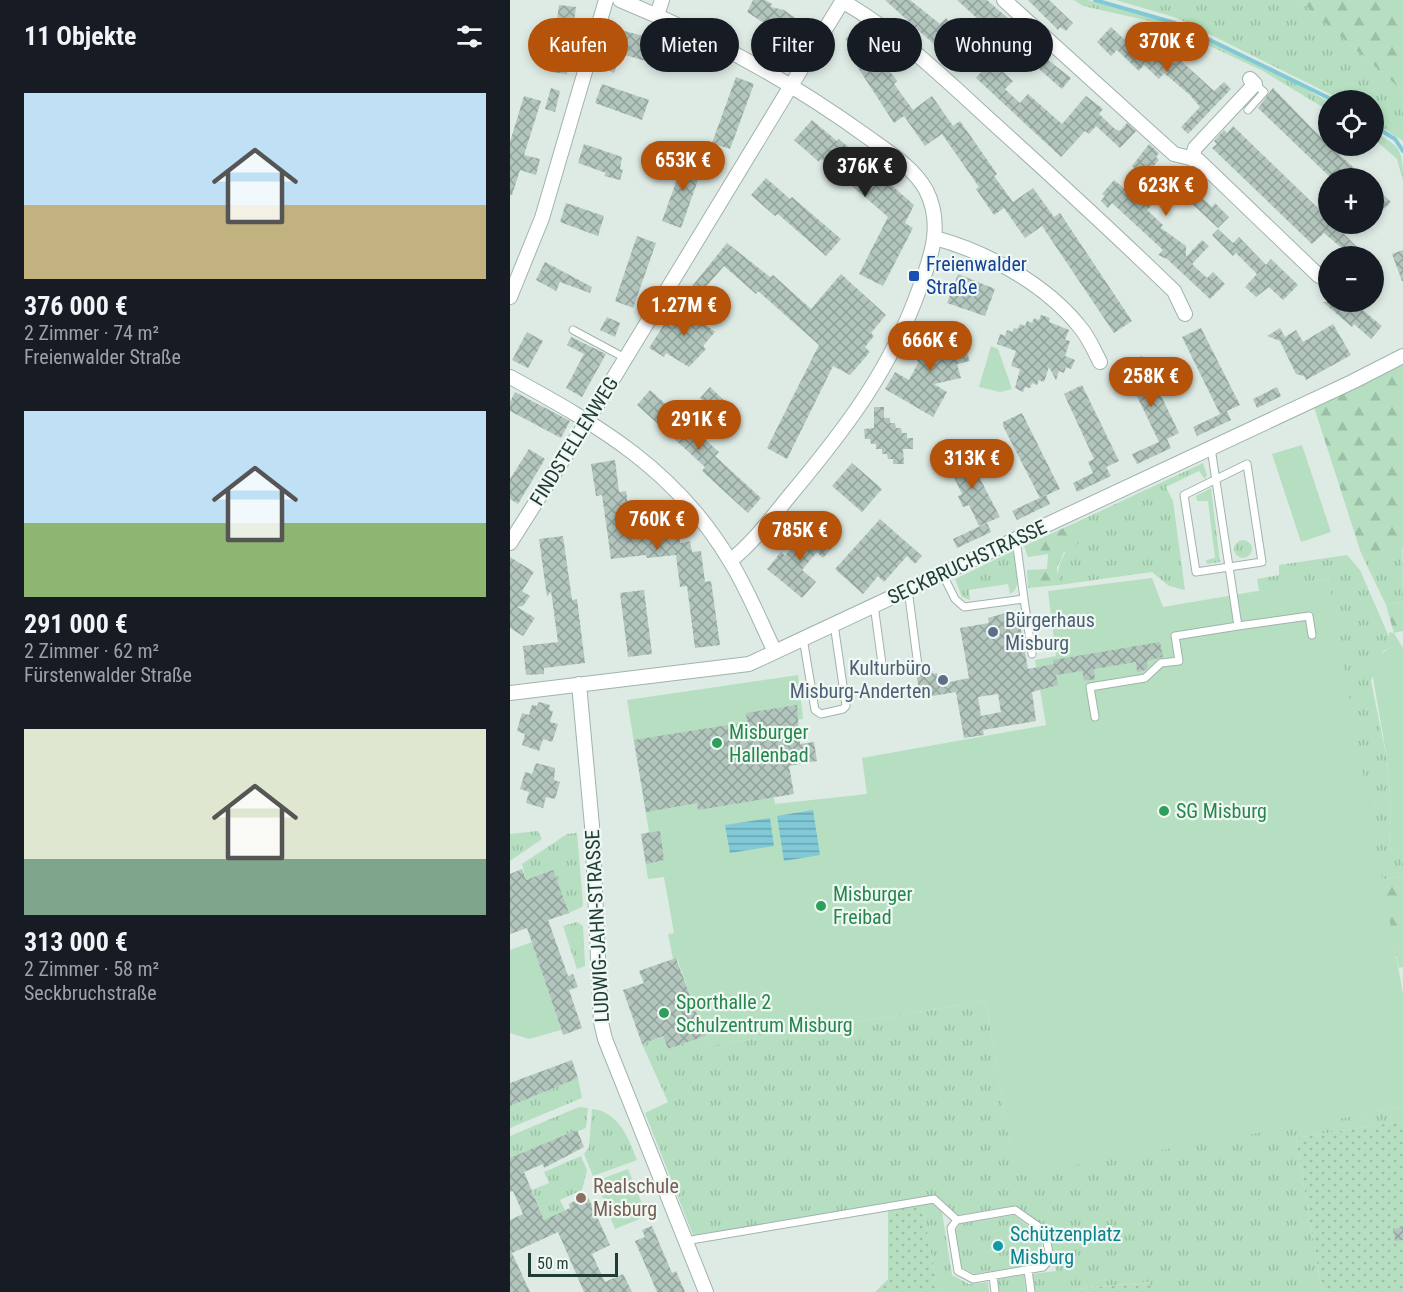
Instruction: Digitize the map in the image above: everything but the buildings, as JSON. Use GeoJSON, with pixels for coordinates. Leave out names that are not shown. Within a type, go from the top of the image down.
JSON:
{"type":"FeatureCollection","features":[{"type":"Feature","properties":{"kind":"street"},"geometry":{"type":"LineString","coordinates":[[510,297],[542,218],[606,0]]}},
{"type":"Feature","properties":{"kind":"street"},"geometry":{"type":"LineString","coordinates":[[620,0],[704,37],[792,85],[841,117],[910,170],[919,179],[930,201],[935,238],[922,283],[897,345],[861,407],[761,530],[730,561]]}},
{"type":"Feature","properties":{"kind":"street"},"geometry":{"type":"LineString","coordinates":[[657,15],[662,0]]}},
{"type":"Feature","properties":{"kind":"street"},"geometry":{"type":"LineString","coordinates":[[1004,0],[1174,154],[1198,160],[1318,275]]}},
{"type":"Feature","properties":{"kind":"street"},"geometry":{"type":"LineString","coordinates":[[843,1],[879,22],[909,46],[1041,166],[1174,291],[1185,314]]}},
{"type":"Feature","properties":{"kind":"street","name":"FINDSTELLENWEG"},"geometry":{"type":"LineString","coordinates":[[510,543],[588,420],[843,1]]}},
{"type":"Feature","properties":{"kind":"street"},"geometry":{"type":"LineString","coordinates":[[1192,159],[1195,148],[1253,81]]}},
{"type":"Feature","properties":{"kind":"street"},"geometry":{"type":"LineString","coordinates":[[935,238],[979,254],[1011,271],[1044,293],[1081,328],[1100,362]]}},
{"type":"Feature","properties":{"kind":"street","name":"SECKBRUCHSTRASSE"},"geometry":{"type":"LineString","coordinates":[[510,693],[739,666],[775,652],[1403,356]]}},
{"type":"Feature","properties":{"kind":"street"},"geometry":{"type":"LineString","coordinates":[[510,377],[588,420],[627,445],[687,502],[730,561],[775,652]]}},
{"type":"Feature","properties":{"kind":"street","name":"LUDWIG-JAHN-STRASSE"},"geometry":{"type":"LineString","coordinates":[[579,684],[591,814],[601,1022],[706,1292]]}},
{"type":"Feature","properties":{"kind":"lane"},"geometry":{"type":"LineString","coordinates":[[1248,110],[1264,92],[1253,81]]}},
{"type":"Feature","properties":{"kind":"lane"},"geometry":{"type":"LineString","coordinates":[[573,330],[625,358]]}},
{"type":"Feature","properties":{"kind":"lane"},"geometry":{"type":"LineString","coordinates":[[1211,448],[1238,626]]}},
{"type":"Feature","properties":{"kind":"lane"},"geometry":{"type":"LineString","coordinates":[[1247,464],[1262,562],[1196,572],[1184,495],[1216,479],[1247,464]]}},
{"type":"Feature","properties":{"kind":"lane"},"geometry":{"type":"LineString","coordinates":[[1016,539],[1032,654]]}},
{"type":"Feature","properties":{"kind":"lane"},"geometry":{"type":"LineString","coordinates":[[942,573],[955,599],[964,607],[1024,599]]}},
{"type":"Feature","properties":{"kind":"lane"},"geometry":{"type":"LineString","coordinates":[[874,605],[883,671],[918,666],[908,589]]}},
{"type":"Feature","properties":{"kind":"lane"},"geometry":{"type":"LineString","coordinates":[[1095,717],[1090,687],[1145,678],[1161,663],[1179,661],[1175,636],[1309,616],[1312,634]]}},
{"type":"Feature","properties":{"kind":"lane"},"geometry":{"type":"LineString","coordinates":[[803,638],[815,710],[821,714],[843,709],[846,705],[834,624]]}},
{"type":"Feature","properties":{"kind":"lane"},"geometry":{"type":"LineString","coordinates":[[685,1241],[934,1199],[957,1220]]}},
{"type":"Feature","properties":{"kind":"lane"},"geometry":{"type":"LineString","coordinates":[[1016,1210],[1046,1231],[1050,1259],[1043,1268],[1028,1270],[973,1279],[958,1271],[951,1228],[957,1220],[1016,1210]]}},
{"type":"Feature","properties":{"kind":"lane"},"geometry":{"type":"LineString","coordinates":[[1028,1270],[1031,1292]]}},
{"type":"Feature","properties":{"kind":"lane"},"geometry":{"type":"LineString","coordinates":[[993,1276],[996,1292]]}},
{"type":"Feature","properties":{"kind":"green space"},"geometry":{"type":"Polygon","coordinates":[[[1074,0],[1088,0],[1174,24],[1288,79],[1318,96],[1318,104],[1263,71],[1163,24],[1083,6],[1074,0]]]}},
{"type":"Feature","properties":{"kind":"green space"},"geometry":{"type":"Polygon","coordinates":[[[1116,0],[1299,0],[1403,91],[1403,141],[1384,129],[1384,90],[1322,90],[1177,18],[1116,0]]]}},
{"type":"Feature","properties":{"kind":"green space"},"geometry":{"type":"Polygon","coordinates":[[[1299,0],[1403,0],[1403,91],[1299,0]]]}},
{"type":"Feature","properties":{"kind":"green space"},"geometry":{"type":"Polygon","coordinates":[[[1384,137],[1399,150],[1403,181],[1397,159],[1384,148],[1384,137]]]}},
{"type":"Feature","properties":{"kind":"green space"},"geometry":{"type":"Polygon","coordinates":[[[991,346],[998,349],[1012,389],[1000,392],[979,387],[991,346]]]}},
{"type":"Feature","properties":{"kind":"green space"},"geometry":{"type":"Polygon","coordinates":[[[1403,365],[1403,546],[1372,561],[1361,553],[1314,407],[1403,365]]]}},
{"type":"Feature","properties":{"kind":"green space"},"geometry":{"type":"Polygon","coordinates":[[[1302,445],[1331,532],[1301,542],[1272,454],[1302,445]]]}},
{"type":"Feature","properties":{"kind":"green space"},"geometry":{"type":"Polygon","coordinates":[[[1203,463],[1207,475],[1205,479],[1199,471],[1166,487],[1173,501],[1185,590],[1169,586],[1152,572],[1059,585],[1059,569],[1064,555],[1083,530],[1077,522],[1203,463]]]}},
{"type":"Feature","properties":{"kind":"green space"},"geometry":{"type":"Polygon","coordinates":[[[1211,488],[1220,562],[1207,564],[1206,560],[1215,558],[1208,501],[1197,501],[1196,496],[1211,488]]]}},
{"type":"Feature","properties":{"kind":"green space"},"geometry":{"type":"Polygon","coordinates":[[[1402,521],[1403,602],[1386,605],[1361,553],[1372,561],[1402,521]]]}},
{"type":"Feature","properties":{"kind":"green space"},"geometry":{"type":"Polygon","coordinates":[[[1077,522],[1084,530],[1082,538],[1071,549],[1064,552],[1057,567],[1059,585],[1028,588],[1027,570],[1047,569],[1048,554],[1028,557],[1024,546],[1077,522]]]}},
{"type":"Feature","properties":{"kind":"green space"},"geometry":{"type":"Polygon","coordinates":[[[1243,540],[1249,543],[1252,549],[1249,555],[1243,558],[1237,555],[1234,549],[1237,543],[1243,540]]]}},
{"type":"Feature","properties":{"kind":"green space"},"geometry":{"type":"Polygon","coordinates":[[[1013,551],[1018,574],[1014,591],[1010,594],[1008,584],[969,590],[970,600],[962,597],[955,579],[1013,551]]]}},
{"type":"Feature","properties":{"kind":"green space"},"geometry":{"type":"Polygon","coordinates":[[[1347,555],[1360,570],[1390,639],[1390,648],[1383,651],[1371,681],[1387,759],[1391,807],[1389,848],[1403,862],[1403,876],[1380,880],[1328,579],[1259,591],[1257,579],[1279,575],[1279,565],[1347,555]]]}},
{"type":"Feature","properties":{"kind":"green space","name":"SG Misburg"},"geometry":{"type":"Polygon","coordinates":[[[1152,578],[1163,607],[1328,579],[1403,994],[1403,1107],[1015,1176],[986,1001],[708,1046],[677,958],[673,959],[668,934],[674,933],[664,877],[648,879],[641,834],[649,832],[627,700],[798,675],[803,719],[796,720],[800,745],[766,749],[775,804],[867,794],[862,758],[1046,725],[1035,660],[1056,656],[1048,591],[1152,578]]]}},
{"type":"Feature","properties":{"kind":"green space"},"geometry":{"type":"Polygon","coordinates":[[[1403,602],[1403,631],[1394,633],[1386,605],[1403,602]]]}},
{"type":"Feature","properties":{"kind":"green space"},"geometry":{"type":"Polygon","coordinates":[[[1389,632],[1394,633],[1403,648],[1403,862],[1389,848],[1391,807],[1387,759],[1370,660],[1390,648],[1389,632]]]}},
{"type":"Feature","properties":{"kind":"green space"},"geometry":{"type":"Polygon","coordinates":[[[538,831],[542,839],[510,861],[510,834],[538,831]]]}},
{"type":"Feature","properties":{"kind":"green space"},"geometry":{"type":"Polygon","coordinates":[[[577,833],[583,904],[582,907],[569,913],[553,871],[526,880],[522,864],[567,834],[577,833]]]}},
{"type":"Feature","properties":{"kind":"green space"},"geometry":{"type":"Polygon","coordinates":[[[1403,876],[1403,967],[1399,968],[1380,880],[1403,876]]]}},
{"type":"Feature","properties":{"kind":"green space"},"geometry":{"type":"Polygon","coordinates":[[[577,922],[583,926],[585,966],[577,969],[563,926],[577,922]]]}},
{"type":"Feature","properties":{"kind":"green space"},"geometry":{"type":"Polygon","coordinates":[[[532,942],[561,1030],[529,1039],[510,1033],[510,950],[532,942]]]}},
{"type":"Feature","properties":{"kind":"green space"},"geometry":{"type":"Polygon","coordinates":[[[986,1001],[1015,1175],[1403,1107],[1403,1121],[1296,1138],[1322,1292],[1151,1292],[1149,1282],[1074,1289],[1074,1292],[1035,1292],[1032,1274],[1056,1271],[1048,1229],[1015,1206],[958,1215],[935,1196],[693,1235],[645,1113],[668,1102],[642,1044],[663,1036],[668,1049],[705,1036],[708,1046],[986,1001]]]}},
{"type":"Feature","properties":{"kind":"green space"},"geometry":{"type":"Polygon","coordinates":[[[578,1078],[582,1098],[510,1128],[510,1106],[578,1078]]]}},
{"type":"Feature","properties":{"kind":"green space"},"geometry":{"type":"Polygon","coordinates":[[[579,1107],[588,1108],[586,1128],[510,1158],[510,1136],[579,1107]]]}},
{"type":"Feature","properties":{"kind":"green space"},"geometry":{"type":"Polygon","coordinates":[[[592,1109],[601,1111],[616,1120],[626,1135],[637,1160],[593,1176],[584,1154],[589,1147],[592,1109]]]}},
{"type":"Feature","properties":{"kind":"green space"},"geometry":{"type":"Polygon","coordinates":[[[1403,1121],[1403,1292],[1322,1292],[1296,1138],[1403,1121]]]}},
{"type":"Feature","properties":{"kind":"green space"},"geometry":{"type":"Polygon","coordinates":[[[581,1156],[587,1170],[582,1190],[560,1200],[565,1210],[544,1220],[532,1190],[549,1183],[544,1172],[581,1156]]]}},
{"type":"Feature","properties":{"kind":"green space"},"geometry":{"type":"Polygon","coordinates":[[[628,1169],[647,1216],[615,1229],[596,1181],[628,1169]]]}},
{"type":"Feature","properties":{"kind":"green space"},"geometry":{"type":"Polygon","coordinates":[[[932,1202],[942,1212],[952,1275],[969,1284],[988,1282],[989,1292],[938,1292],[922,1203],[932,1202]]]}},
{"type":"Feature","properties":{"kind":"green space"},"geometry":{"type":"Polygon","coordinates":[[[922,1203],[938,1292],[875,1292],[888,1279],[888,1208],[922,1203]]]}},
{"type":"Feature","properties":{"kind":"green space"},"geometry":{"type":"Polygon","coordinates":[[[1014,1215],[1040,1234],[1044,1258],[1039,1264],[974,1274],[961,1267],[955,1232],[960,1224],[1014,1215]]]}},
{"type":"Feature","properties":{"kind":"green space"},"geometry":{"type":"Polygon","coordinates":[[[1024,1275],[1026,1292],[998,1292],[996,1279],[1024,1275]]]}},
{"type":"Feature","properties":{"kind":"green space"},"geometry":{"type":"Polygon","coordinates":[[[1150,1282],[1151,1292],[1074,1292],[1074,1289],[1150,1282]]]}},
{"type":"Feature","properties":{"kind":"water"},"geometry":{"type":"Polygon","coordinates":[[[813,810],[820,855],[784,861],[777,816],[813,810]]]}},
{"type":"Feature","properties":{"kind":"water"},"geometry":{"type":"Polygon","coordinates":[[[770,818],[774,846],[730,853],[725,825],[770,818]]]}},
{"type":"Feature","properties":{"kind":"waterway"},"geometry":{"type":"LineString","coordinates":[[1095,0],[1175,23],[1318,93]]}},
{"type":"Feature","properties":{"kind":"waterway"},"geometry":{"type":"LineString","coordinates":[[1384,132],[1395,139],[1403,151]]}},
{"type":"Feature","properties":{"kind":"place","name":"Freienwalder Straße"},"geometry":{"type":"Point","coordinates":[914,276]}},
{"type":"Feature","properties":{"kind":"place","name":"Bürgerhaus Misburg"},"geometry":{"type":"Point","coordinates":[993,632]}},
{"type":"Feature","properties":{"kind":"place","name":"Kulturbüro Misburg-Anderten"},"geometry":{"type":"Point","coordinates":[943,680]}},
{"type":"Feature","properties":{"kind":"place","name":"Misburger Hallenbad"},"geometry":{"type":"Point","coordinates":[717,743]}},
{"type":"Feature","properties":{"kind":"place","name":"SG Misburg"},"geometry":{"type":"Point","coordinates":[1164,811]}},
{"type":"Feature","properties":{"kind":"place","name":"Misburger Freibad"},"geometry":{"type":"Point","coordinates":[821,906]}},
{"type":"Feature","properties":{"kind":"place","name":"Sporthalle 2 Schulzentrum Misburg"},"geometry":{"type":"Point","coordinates":[664,1013]}},
{"type":"Feature","properties":{"kind":"place","name":"Realschule Misburg"},"geometry":{"type":"Point","coordinates":[581,1198]}},
{"type":"Feature","properties":{"kind":"place","name":"Schützenplatz Misburg"},"geometry":{"type":"Point","coordinates":[998,1246]}}]}
